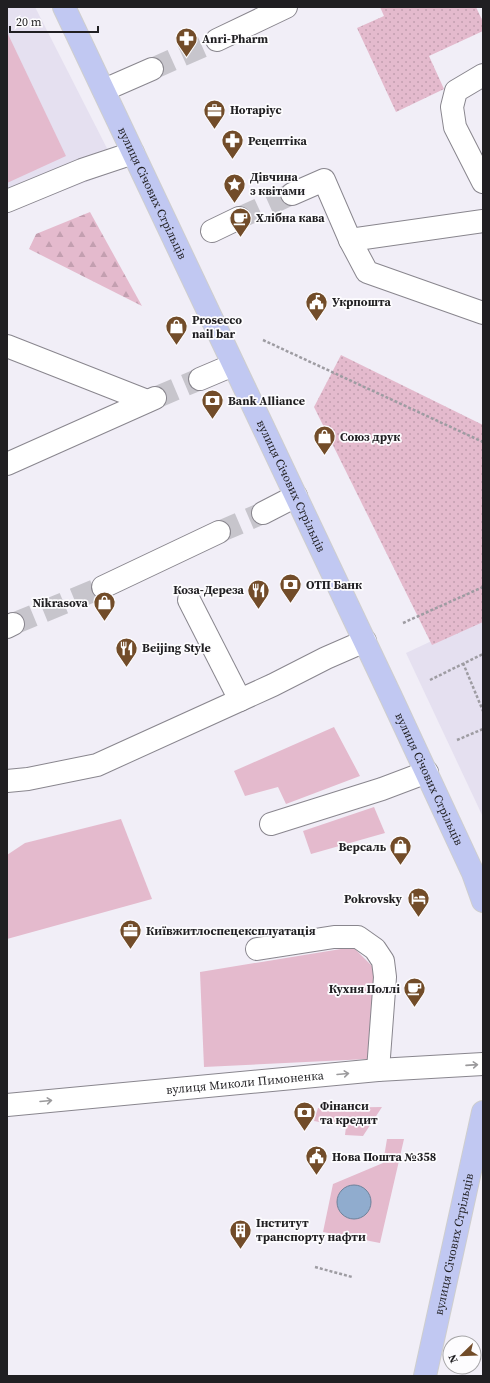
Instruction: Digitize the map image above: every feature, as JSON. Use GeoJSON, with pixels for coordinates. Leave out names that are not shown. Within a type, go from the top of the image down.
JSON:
{"type":"FeatureCollection","features":[{"type":"Feature","properties":{"kind":"main road","name":"вулиця Січових Стрільців"},"geometry":{"type":"LineString","coordinates":[[64,7],[427,772],[483,900]]}},
{"type":"Feature","properties":{"kind":"main road","name":"вулиця Січових Стрільців"},"geometry":{"type":"LineString","coordinates":[[425,1376],[483,1112]]}},
{"type":"Feature","properties":{"kind":"street"},"geometry":{"type":"LineString","coordinates":[[217,40],[286,7]]}},
{"type":"Feature","properties":{"kind":"street"},"geometry":{"type":"LineString","coordinates":[[104,90],[152,69]]}},
{"type":"Feature","properties":{"kind":"street"},"geometry":{"type":"LineString","coordinates":[[483,75],[456,91],[452,107],[455,127],[483,182]]}},
{"type":"Feature","properties":{"kind":"street"},"geometry":{"type":"LineString","coordinates":[[7,201],[82,170],[134,153]]}},
{"type":"Feature","properties":{"kind":"street"},"geometry":{"type":"LineString","coordinates":[[292,194],[324,180],[350,240],[367,272],[483,313]]}},
{"type":"Feature","properties":{"kind":"street"},"geometry":{"type":"LineString","coordinates":[[212,231],[239,218]]}},
{"type":"Feature","properties":{"kind":"street"},"geometry":{"type":"LineString","coordinates":[[350,240],[483,221]]}},
{"type":"Feature","properties":{"kind":"street"},"geometry":{"type":"LineString","coordinates":[[7,346],[151,400],[7,464]]}},
{"type":"Feature","properties":{"kind":"street"},"geometry":{"type":"LineString","coordinates":[[200,379],[233,365]]}},
{"type":"Feature","properties":{"kind":"street"},"geometry":{"type":"LineString","coordinates":[[263,513],[296,496]]}},
{"type":"Feature","properties":{"kind":"street"},"geometry":{"type":"LineString","coordinates":[[103,587],[219,532]]}},
{"type":"Feature","properties":{"kind":"street"},"geometry":{"type":"LineString","coordinates":[[189,600],[240,700]]}},
{"type":"Feature","properties":{"kind":"street"},"geometry":{"type":"LineString","coordinates":[[7,781],[28,779],[97,764],[240,700],[365,641]]}},
{"type":"Feature","properties":{"kind":"street"},"geometry":{"type":"LineString","coordinates":[[271,824],[382,789],[427,772]]}},
{"type":"Feature","properties":{"kind":"street"},"geometry":{"type":"LineString","coordinates":[[257,949],[334,937],[358,937],[375,949],[383,961],[385,977],[378,1070]]}},
{"type":"Feature","properties":{"kind":"street","name":"вулиця Миколи Пимоненка"},"geometry":{"type":"LineString","coordinates":[[7,1105],[378,1070],[483,1064]]}},
{"type":"Feature","properties":{"kind":"path"},"geometry":{"type":"LineString","coordinates":[[263,340],[483,442]]}},
{"type":"Feature","properties":{"kind":"path"},"geometry":{"type":"LineString","coordinates":[[403,623],[483,587]]}},
{"type":"Feature","properties":{"kind":"path"},"geometry":{"type":"LineString","coordinates":[[430,680],[483,654]]}},
{"type":"Feature","properties":{"kind":"path"},"geometry":{"type":"LineString","coordinates":[[463,663],[483,711]]}},
{"type":"Feature","properties":{"kind":"path"},"geometry":{"type":"LineString","coordinates":[[457,740],[483,729]]}},
{"type":"Feature","properties":{"kind":"path"},"geometry":{"type":"LineString","coordinates":[[305,1113],[308,1100]]}},
{"type":"Feature","properties":{"kind":"path"},"geometry":{"type":"LineString","coordinates":[[315,1267],[352,1277]]}},
{"type":"Feature","properties":{"kind":"shaded area"},"geometry":{"type":"Polygon","coordinates":[[[7,7],[35,7],[118,170],[7,212],[7,7]]]}},
{"type":"Feature","properties":{"kind":"shaded area"},"geometry":{"type":"Polygon","coordinates":[[[483,617],[483,817],[406,653],[483,617]]]}},
{"type":"Feature","properties":{"kind":"green space"},"geometry":{"type":"Polygon","coordinates":[[[380,7],[476,7],[483,22],[483,31],[429,56],[444,89],[396,112],[357,28],[384,16],[380,7]]]}},
{"type":"Feature","properties":{"kind":"green space"},"geometry":{"type":"Polygon","coordinates":[[[7,32],[66,156],[7,183],[7,32]]]}},
{"type":"Feature","properties":{"kind":"green space"},"geometry":{"type":"Polygon","coordinates":[[[90,212],[142,306],[29,249],[36,234],[90,212]]]}},
{"type":"Feature","properties":{"kind":"green space"},"geometry":{"type":"Polygon","coordinates":[[[341,355],[483,425],[483,622],[432,645],[314,407],[341,355]]]}},
{"type":"Feature","properties":{"kind":"green space"},"geometry":{"type":"Polygon","coordinates":[[[334,727],[360,776],[286,804],[278,787],[245,796],[234,771],[334,727]]]}},
{"type":"Feature","properties":{"kind":"green space"},"geometry":{"type":"Polygon","coordinates":[[[374,807],[385,833],[311,854],[303,831],[374,807]]]}},
{"type":"Feature","properties":{"kind":"green space"},"geometry":{"type":"Polygon","coordinates":[[[121,819],[152,899],[7,939],[7,855],[25,843],[121,819]]]}},
{"type":"Feature","properties":{"kind":"green space"},"geometry":{"type":"Polygon","coordinates":[[[353,947],[375,969],[368,1059],[204,1067],[200,972],[353,947]]]}},
{"type":"Feature","properties":{"kind":"green space"},"geometry":{"type":"Polygon","coordinates":[[[382,1107],[363,1136],[345,1135],[346,1127],[314,1121],[318,1108],[382,1107]]]}},
{"type":"Feature","properties":{"kind":"green space"},"geometry":{"type":"Polygon","coordinates":[[[387,1139],[404,1139],[380,1243],[323,1232],[333,1184],[383,1163],[387,1139]]]}},
{"type":"Feature","properties":{"kind":"water"},"geometry":{"type":"Polygon","coordinates":[[[354,1185],[366,1190],[371,1202],[366,1214],[354,1219],[342,1214],[337,1202],[342,1190],[354,1185]]]}},
{"type":"Feature","properties":{"kind":"tunnel"},"geometry":{"type":"LineString","coordinates":[[152,69],[217,40]]}},
{"type":"Feature","properties":{"kind":"tunnel"},"geometry":{"type":"LineString","coordinates":[[239,218],[292,194]]}},
{"type":"Feature","properties":{"kind":"tunnel"},"geometry":{"type":"LineString","coordinates":[[155,398],[200,379]]}},
{"type":"Feature","properties":{"kind":"tunnel"},"geometry":{"type":"LineString","coordinates":[[219,532],[263,513]]}},
{"type":"Feature","properties":{"kind":"tunnel"},"geometry":{"type":"LineString","coordinates":[[13,624],[103,587]]}},
{"type":"Feature","properties":{"kind":"place","name":"Anri-Pharm"},"geometry":{"type":"Point","coordinates":[186,58]}},
{"type":"Feature","properties":{"kind":"place","name":"Нотаріус"},"geometry":{"type":"Point","coordinates":[215,130]}},
{"type":"Feature","properties":{"kind":"place","name":"Рецептіка"},"geometry":{"type":"Point","coordinates":[232,160]}},
{"type":"Feature","properties":{"kind":"place","name":"Дівчина з квітами"},"geometry":{"type":"Point","coordinates":[235,204]}},
{"type":"Feature","properties":{"kind":"place","name":"Хлібна кава"},"geometry":{"type":"Point","coordinates":[241,238]}},
{"type":"Feature","properties":{"kind":"place","name":"Укрпошта"},"geometry":{"type":"Point","coordinates":[316,322]}},
{"type":"Feature","properties":{"kind":"place","name":"Prosecco nail bar"},"geometry":{"type":"Point","coordinates":[177,346]}},
{"type":"Feature","properties":{"kind":"place","name":"Bank Alliance"},"geometry":{"type":"Point","coordinates":[212,420]}},
{"type":"Feature","properties":{"kind":"place","name":"Союз друк"},"geometry":{"type":"Point","coordinates":[325,456]}},
{"type":"Feature","properties":{"kind":"place","name":"ОТП Банк"},"geometry":{"type":"Point","coordinates":[290,604]}},
{"type":"Feature","properties":{"kind":"place","name":"Коза-Дереза"},"geometry":{"type":"Point","coordinates":[259,610]}},
{"type":"Feature","properties":{"kind":"place","name":"Nikrasova"},"geometry":{"type":"Point","coordinates":[104,622]}},
{"type":"Feature","properties":{"kind":"place","name":"Beijing Style"},"geometry":{"type":"Point","coordinates":[127,668]}},
{"type":"Feature","properties":{"kind":"place","name":"Версаль"},"geometry":{"type":"Point","coordinates":[401,866]}},
{"type":"Feature","properties":{"kind":"place","name":"Pokrovsky"},"geometry":{"type":"Point","coordinates":[418,918]}},
{"type":"Feature","properties":{"kind":"place","name":"Київжитлоспецексплуатація"},"geometry":{"type":"Point","coordinates":[130,950]}},
{"type":"Feature","properties":{"kind":"place","name":"Кухня Поллі"},"geometry":{"type":"Point","coordinates":[415,1008]}},
{"type":"Feature","properties":{"kind":"place","name":"Фінанси та кредит"},"geometry":{"type":"Point","coordinates":[304,1132]}},
{"type":"Feature","properties":{"kind":"place","name":"Нова Пошта №358"},"geometry":{"type":"Point","coordinates":[316,1176]}},
{"type":"Feature","properties":{"kind":"place","name":"Інститут транспорту нафти"},"geometry":{"type":"Point","coordinates":[241,1250]}}]}
